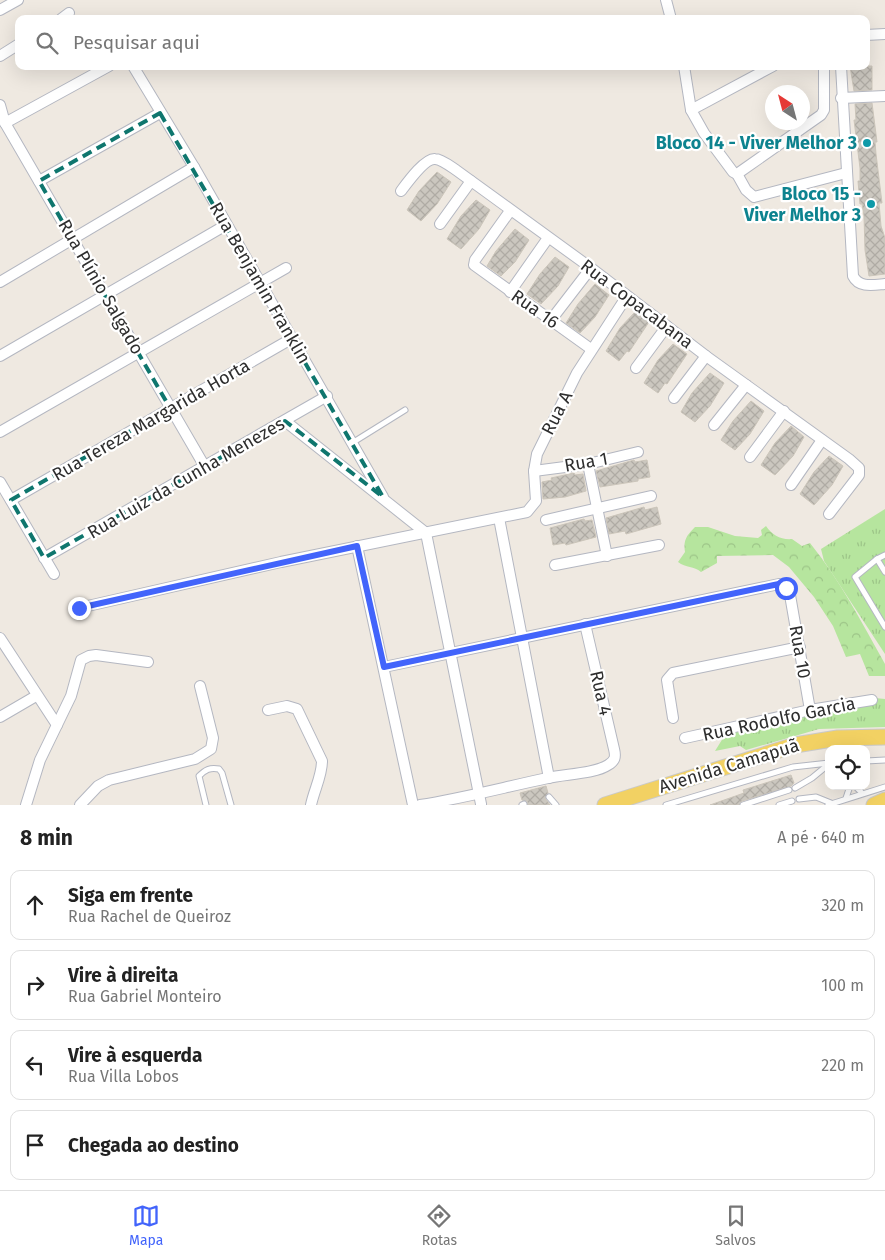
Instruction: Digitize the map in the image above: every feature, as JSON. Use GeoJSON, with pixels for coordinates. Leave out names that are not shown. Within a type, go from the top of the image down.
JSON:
{"type":"FeatureCollection","features":[{"type":"Feature","properties":{"kind":"main road","name":"Avenida Camapuã"},"geometry":{"type":"LineString","coordinates":[[605,805],[795,745],[838,738],[885,737]]}},
{"type":"Feature","properties":{"kind":"main road"},"geometry":{"type":"LineString","coordinates":[[874,805],[885,800]]}},
{"type":"Feature","properties":{"kind":"street"},"geometry":{"type":"LineString","coordinates":[[0,10],[18,0]]}},
{"type":"Feature","properties":{"kind":"street"},"geometry":{"type":"LineString","coordinates":[[666,0],[670,15]]}},
{"type":"Feature","properties":{"kind":"street"},"geometry":{"type":"LineString","coordinates":[[870,35],[885,34]]}},
{"type":"Feature","properties":{"kind":"street"},"geometry":{"type":"LineString","coordinates":[[0,56],[15,47]]}},
{"type":"Feature","properties":{"kind":"street"},"geometry":{"type":"LineString","coordinates":[[6,123],[102,70]]}},
{"type":"Feature","properties":{"kind":"street","name":"Rua Benjamin Franklin"},"geometry":{"type":"LineString","coordinates":[[135,70],[194,167],[383,497]]}},
{"type":"Feature","properties":{"kind":"street"},"geometry":{"type":"LineString","coordinates":[[685,70],[692,110],[704,133],[733,172],[737,174],[746,190],[754,197],[846,173]]}},
{"type":"Feature","properties":{"kind":"street"},"geometry":{"type":"LineString","coordinates":[[692,110],[766,70]]}},
{"type":"Feature","properties":{"kind":"street"},"geometry":{"type":"LineString","coordinates":[[737,174],[821,115],[824,110],[824,70]]}},
{"type":"Feature","properties":{"kind":"street"},"geometry":{"type":"LineString","coordinates":[[841,70],[841,98],[853,276],[855,280],[863,285],[885,284]]}},
{"type":"Feature","properties":{"kind":"street"},"geometry":{"type":"LineString","coordinates":[[841,98],[885,96]]}},
{"type":"Feature","properties":{"kind":"street","name":"Rua Plínio Salgado"},"geometry":{"type":"LineString","coordinates":[[0,105],[6,123],[205,467]]}},
{"type":"Feature","properties":{"kind":"street"},"geometry":{"type":"LineString","coordinates":[[40,181],[160,112]]}},
{"type":"Feature","properties":{"kind":"street","name":"Rua Copacabana"},"geometry":{"type":"LineString","coordinates":[[401,191],[423,165],[429,160],[437,159],[471,181],[591,268],[706,356],[849,459],[859,468],[859,475],[829,514]]}},
{"type":"Feature","properties":{"kind":"street"},"geometry":{"type":"LineString","coordinates":[[0,282],[194,167]]}},
{"type":"Feature","properties":{"kind":"street"},"geometry":{"type":"LineString","coordinates":[[440,224],[471,181]]}},
{"type":"Feature","properties":{"kind":"street","name":"Rua 16"},"geometry":{"type":"LineString","coordinates":[[510,210],[475,260],[474,265],[591,349]]}},
{"type":"Feature","properties":{"kind":"street"},"geometry":{"type":"LineString","coordinates":[[0,356],[226,225]]}},
{"type":"Feature","properties":{"kind":"street"},"geometry":{"type":"LineString","coordinates":[[510,292],[548,238]]}},
{"type":"Feature","properties":{"kind":"street"},"geometry":{"type":"LineString","coordinates":[[0,432],[138,351],[286,268]]}},
{"type":"Feature","properties":{"kind":"street"},"geometry":{"type":"LineString","coordinates":[[551,320],[591,268]]}},
{"type":"Feature","properties":{"kind":"street","name":"Rua A"},"geometry":{"type":"LineString","coordinates":[[499,518],[520,514],[532,507],[536,495],[534,470],[536,454],[591,349],[627,296]]}},
{"type":"Feature","properties":{"kind":"street"},"geometry":{"type":"LineString","coordinates":[[636,368],[667,326]]}},
{"type":"Feature","properties":{"kind":"street","name":"Rua Tereza Margarida Horta"},"geometry":{"type":"LineString","coordinates":[[10,500],[291,339]]}},
{"type":"Feature","properties":{"kind":"street"},"geometry":{"type":"LineString","coordinates":[[674,398],[706,356]]}},
{"type":"Feature","properties":{"kind":"street"},"geometry":{"type":"LineString","coordinates":[[714,425],[746,385]]}},
{"type":"Feature","properties":{"kind":"street","name":"Rua Luiz da Cunha Menezes"},"geometry":{"type":"LineString","coordinates":[[44,558],[326,396]]}},
{"type":"Feature","properties":{"kind":"street"},"geometry":{"type":"LineString","coordinates":[[750,457],[784,411]]}},
{"type":"Feature","properties":{"kind":"street"},"geometry":{"type":"LineString","coordinates":[[285,421],[426,533],[481,802]]}},
{"type":"Feature","properties":{"kind":"street"},"geometry":{"type":"LineString","coordinates":[[791,485],[822,440]]}},
{"type":"Feature","properties":{"kind":"street","name":"Rua 1"},"geometry":{"type":"LineString","coordinates":[[534,470],[588,464],[638,452]]}},
{"type":"Feature","properties":{"kind":"street"},"geometry":{"type":"LineString","coordinates":[[588,464],[607,556]]}},
{"type":"Feature","properties":{"kind":"street"},"geometry":{"type":"LineString","coordinates":[[0,482],[54,574]]}},
{"type":"Feature","properties":{"kind":"street"},"geometry":{"type":"LineString","coordinates":[[546,520],[651,496]]}},
{"type":"Feature","properties":{"kind":"street"},"geometry":{"type":"LineString","coordinates":[[79,608],[357,546],[499,518],[549,778],[481,802],[420,805]]}},
{"type":"Feature","properties":{"kind":"street"},"geometry":{"type":"LineString","coordinates":[[555,565],[660,545]]}},
{"type":"Feature","properties":{"kind":"street"},"geometry":{"type":"LineString","coordinates":[[357,546],[413,805]]}},
{"type":"Feature","properties":{"kind":"street","name":"Rua 10"},"geometry":{"type":"LineString","coordinates":[[585,624],[779,584],[786,588],[790,595],[810,710]]}},
{"type":"Feature","properties":{"kind":"street"},"geometry":{"type":"LineString","coordinates":[[384,667],[585,624]]}},
{"type":"Feature","properties":{"kind":"street","name":"Rua 4"},"geometry":{"type":"LineString","coordinates":[[549,778],[603,768],[613,762],[616,756],[585,624]]}},
{"type":"Feature","properties":{"kind":"street"},"geometry":{"type":"LineString","coordinates":[[1,642],[57,725]]}},
{"type":"Feature","properties":{"kind":"street"},"geometry":{"type":"LineString","coordinates":[[673,718],[668,676],[672,672],[800,647]]}},
{"type":"Feature","properties":{"kind":"street"},"geometry":{"type":"LineString","coordinates":[[26,805],[40,760],[71,696],[79,664],[84,658],[96,656],[148,662]]}},
{"type":"Feature","properties":{"kind":"street"},"geometry":{"type":"LineString","coordinates":[[80,805],[98,786],[109,780],[195,759],[211,750],[213,738],[200,686]]}},
{"type":"Feature","properties":{"kind":"street"},"geometry":{"type":"LineString","coordinates":[[0,717],[36,696]]}},
{"type":"Feature","properties":{"kind":"street","name":"Rua Rodolfo Garcia"},"geometry":{"type":"LineString","coordinates":[[685,738],[810,710],[872,700]]}},
{"type":"Feature","properties":{"kind":"street"},"geometry":{"type":"LineString","coordinates":[[268,710],[287,706],[296,710],[322,761],[322,770],[314,788],[311,805]]}},
{"type":"Feature","properties":{"kind":"lane"},"geometry":{"type":"LineString","coordinates":[[352,443],[405,410]]}},
{"type":"Feature","properties":{"kind":"lane"},"geometry":{"type":"LineString","coordinates":[[885,555],[877,559],[855,577],[885,627]]}},
{"type":"Feature","properties":{"kind":"lane"},"geometry":{"type":"LineString","coordinates":[[877,559],[885,572]]}},
{"type":"Feature","properties":{"kind":"lane"},"geometry":{"type":"LineString","coordinates":[[870,761],[885,760]]}},
{"type":"Feature","properties":{"kind":"lane"},"geometry":{"type":"LineString","coordinates":[[666,805],[793,767],[825,763]]}},
{"type":"Feature","properties":{"kind":"lane"},"geometry":{"type":"LineString","coordinates":[[795,788],[812,778],[825,767]]}},
{"type":"Feature","properties":{"kind":"lane"},"geometry":{"type":"LineString","coordinates":[[206,805],[199,776],[206,770],[214,768],[219,769],[222,773],[231,805]]}},
{"type":"Feature","properties":{"kind":"lane"},"geometry":{"type":"LineString","coordinates":[[799,798],[816,797],[829,804],[862,792],[885,787]]}},
{"type":"Feature","properties":{"kind":"lane"},"geometry":{"type":"LineString","coordinates":[[743,805],[789,790]]}},
{"type":"Feature","properties":{"kind":"lane"},"geometry":{"type":"LineString","coordinates":[[846,799],[849,790]]}},
{"type":"Feature","properties":{"kind":"lane"},"geometry":{"type":"LineString","coordinates":[[549,797],[556,805]]}},
{"type":"Feature","properties":{"kind":"lane"},"geometry":{"type":"LineString","coordinates":[[779,805],[792,801]]}},
{"type":"Feature","properties":{"kind":"highlighted area"},"geometry":{"type":"Polygon","coordinates":[[[160,113],[383,497],[285,421],[44,558],[11,500],[170,408],[39,181],[160,113]]]}},
{"type":"Feature","properties":{"kind":"green space"},"geometry":{"type":"Polygon","coordinates":[[[885,509],[885,654],[824,561],[821,549],[885,509]]]}},
{"type":"Feature","properties":{"kind":"green space"},"geometry":{"type":"Polygon","coordinates":[[[766,526],[777,536],[784,539],[792,539],[802,546],[810,543],[841,587],[859,617],[885,664],[885,676],[869,676],[860,654],[846,657],[833,626],[814,597],[789,567],[773,555],[717,556],[717,563],[701,572],[678,562],[685,552],[686,538],[695,527],[708,527],[735,536],[758,538],[762,535],[761,530],[766,526]]]}},
{"type":"Feature","properties":{"kind":"green space"},"geometry":{"type":"Polygon","coordinates":[[[875,698],[885,699],[885,727],[819,729],[746,750],[740,746],[715,751],[728,730],[875,698]]]}},
{"type":"Feature","properties":{"kind":"building"},"geometry":{"type":"Polygon","coordinates":[[[870,66],[872,66],[872,90],[854,91],[851,70],[870,70],[870,66]]]}},
{"type":"Feature","properties":{"kind":"building"},"geometry":{"type":"Polygon","coordinates":[[[872,103],[882,203],[879,203],[881,226],[885,238],[885,274],[869,276],[865,250],[864,216],[862,204],[860,204],[858,181],[860,181],[860,168],[854,120],[856,120],[855,104],[872,103]]]}},
{"type":"Feature","properties":{"kind":"building"},"geometry":{"type":"Polygon","coordinates":[[[437,172],[451,182],[437,204],[421,221],[407,210],[419,191],[437,172]]]}},
{"type":"Feature","properties":{"kind":"building"},"geometry":{"type":"Polygon","coordinates":[[[476,200],[490,210],[479,229],[461,249],[447,239],[461,216],[476,200]]]}},
{"type":"Feature","properties":{"kind":"building"},"geometry":{"type":"Polygon","coordinates":[[[515,229],[529,240],[515,262],[501,276],[487,266],[496,251],[515,229]]]}},
{"type":"Feature","properties":{"kind":"building"},"geometry":{"type":"Polygon","coordinates":[[[555,257],[569,267],[558,286],[541,304],[527,294],[540,274],[555,257]]]}},
{"type":"Feature","properties":{"kind":"building"},"geometry":{"type":"Polygon","coordinates":[[[595,284],[609,295],[595,317],[580,333],[566,323],[578,304],[595,284]]]}},
{"type":"Feature","properties":{"kind":"building"},"geometry":{"type":"Polygon","coordinates":[[[635,312],[649,322],[629,352],[627,351],[619,361],[606,351],[620,328],[635,312]]]}},
{"type":"Feature","properties":{"kind":"building"},"geometry":{"type":"Polygon","coordinates":[[[673,344],[687,354],[667,384],[665,383],[658,393],[644,383],[658,360],[673,344]]]}},
{"type":"Feature","properties":{"kind":"building"},"geometry":{"type":"Polygon","coordinates":[[[710,373],[724,383],[710,406],[695,422],[681,412],[692,393],[710,373]]]}},
{"type":"Feature","properties":{"kind":"building"},"geometry":{"type":"Polygon","coordinates":[[[751,401],[764,411],[750,434],[735,450],[721,440],[733,421],[751,401]]]}},
{"type":"Feature","properties":{"kind":"building"},"geometry":{"type":"Polygon","coordinates":[[[791,426],[804,437],[793,456],[775,475],[761,465],[775,443],[791,426]]]}},
{"type":"Feature","properties":{"kind":"building"},"geometry":{"type":"Polygon","coordinates":[[[829,456],[843,466],[832,485],[814,505],[800,494],[814,472],[829,456]]]}},
{"type":"Feature","properties":{"kind":"building"},"geometry":{"type":"Polygon","coordinates":[[[634,460],[635,462],[647,460],[650,477],[638,479],[638,481],[600,487],[596,471],[634,460]]]}},
{"type":"Feature","properties":{"kind":"building"},"geometry":{"type":"Polygon","coordinates":[[[574,473],[575,475],[583,474],[586,491],[565,497],[543,499],[542,482],[574,473]]]}},
{"type":"Feature","properties":{"kind":"building"},"geometry":{"type":"Polygon","coordinates":[[[644,507],[645,510],[657,507],[661,524],[626,534],[625,531],[609,534],[606,518],[644,507]]]}},
{"type":"Feature","properties":{"kind":"building"},"geometry":{"type":"Polygon","coordinates":[[[584,519],[585,521],[592,520],[596,537],[566,545],[565,543],[553,545],[550,528],[584,519]]]}},
{"type":"Feature","properties":{"kind":"building"},"geometry":{"type":"Polygon","coordinates":[[[791,775],[794,783],[791,786],[742,801],[739,805],[710,805],[744,793],[743,790],[791,775]]]}},
{"type":"Feature","properties":{"kind":"building"},"geometry":{"type":"Polygon","coordinates":[[[546,786],[548,793],[545,798],[550,805],[528,805],[527,801],[522,800],[520,793],[546,786]]]}},
{"type":"Feature","properties":{"kind":"place","name":"Bloco 14 - Viver Melhor 3"},"geometry":{"type":"Point","coordinates":[867,143]}},
{"type":"Feature","properties":{"kind":"place","name":"Bloco 15 - Viver Melhor 3"},"geometry":{"type":"Point","coordinates":[871,204]}},
{"type":"Feature","properties":{"kind":"route"},"geometry":{"type":"LineString","coordinates":[[79,608],[357,546],[384,667],[779,584],[786,588]]}}]}
